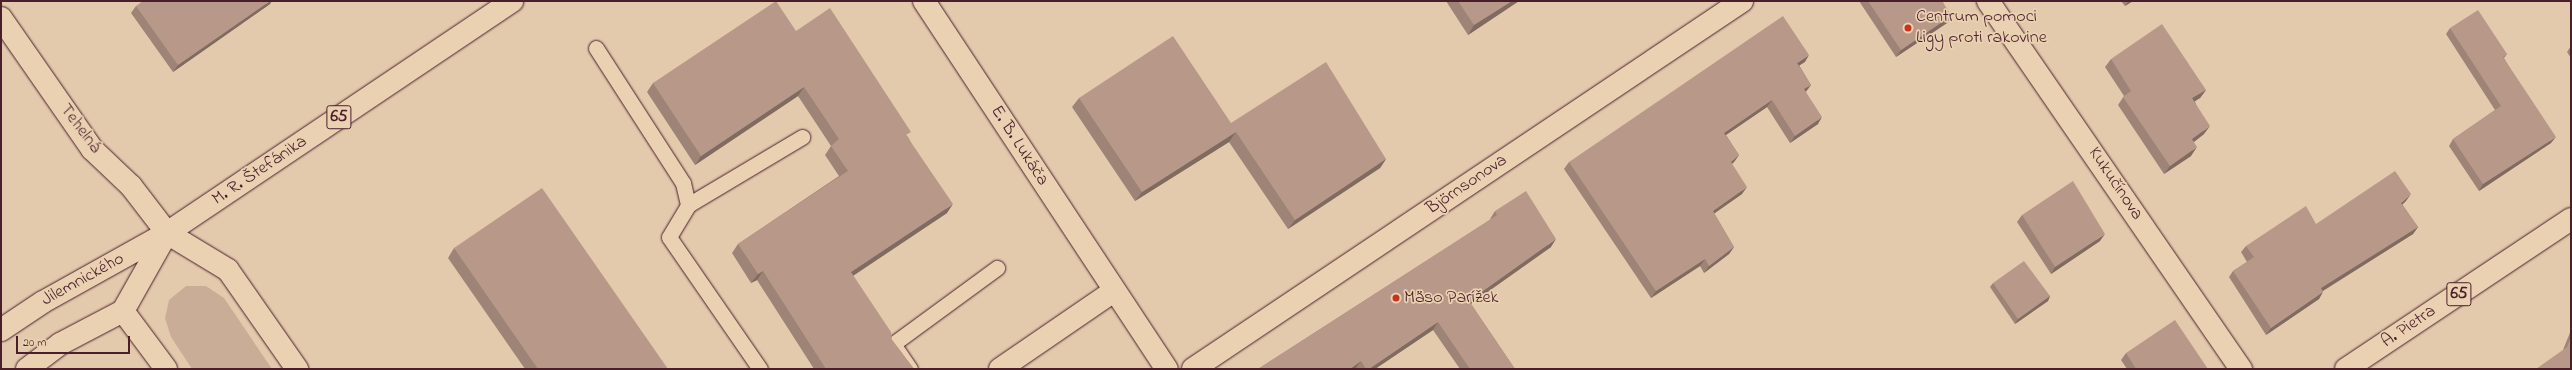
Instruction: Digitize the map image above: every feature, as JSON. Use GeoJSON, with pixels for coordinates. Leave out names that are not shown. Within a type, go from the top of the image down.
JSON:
{"type":"FeatureCollection","features":[{"type":"Feature","properties":{"kind":"street","name":"M. R. Štefánika"},"geometry":{"type":"LineString","coordinates":[[167,233],[512,1]]}},
{"type":"Feature","properties":{"kind":"street","name":"Björnsonova"},"geometry":{"type":"LineString","coordinates":[[1193,369],[1742,1]]}},
{"type":"Feature","properties":{"kind":"street","name":"Kukučínova"},"geometry":{"type":"LineString","coordinates":[[1988,1],[2241,369]]}},
{"type":"Feature","properties":{"kind":"street","name":"E. B. Lukáča"},"geometry":{"type":"LineString","coordinates":[[926,2],[1167,369]]}},
{"type":"Feature","properties":{"kind":"street","name":"Tehelná"},"geometry":{"type":"LineString","coordinates":[[1,18],[92,149],[131,186],[167,233]]}},
{"type":"Feature","properties":{"kind":"street","name":"A. Pietra"},"geometry":{"type":"LineString","coordinates":[[2346,369],[2571,219]]}},
{"type":"Feature","properties":{"kind":"street"},"geometry":{"type":"LineString","coordinates":[[27,369],[60,344],[123,311],[167,233],[228,270],[297,369]]}},
{"type":"Feature","properties":{"kind":"street","name":"Jilemnického"},"geometry":{"type":"LineString","coordinates":[[1,330],[43,302],[167,233]]}},
{"type":"Feature","properties":{"kind":"street"},"geometry":{"type":"LineString","coordinates":[[1000,369],[1114,290]]}},
{"type":"Feature","properties":{"kind":"street"},"geometry":{"type":"LineString","coordinates":[[123,311],[166,369]]}},
{"type":"Feature","properties":{"kind":"lane"},"geometry":{"type":"LineString","coordinates":[[596,48],[683,183],[688,205]]}},
{"type":"Feature","properties":{"kind":"lane"},"geometry":{"type":"LineString","coordinates":[[760,369],[669,237],[688,205],[802,137]]}},
{"type":"Feature","properties":{"kind":"lane"},"geometry":{"type":"LineString","coordinates":[[910,369],[893,344],[997,268]]}},
{"type":"Feature","properties":{"kind":"shaded area"},"geometry":{"type":"Polygon","coordinates":[[[186,286],[206,286],[224,298],[272,369],[192,369],[171,337],[165,318],[169,300],[186,286]]]}},
{"type":"Feature","properties":{"kind":"building"},"geometry":{"type":"Polygon","coordinates":[[[143,1],[270,1],[178,65],[136,6],[143,1]]]}},
{"type":"Feature","properties":{"kind":"building"},"geometry":{"type":"Polygon","coordinates":[[[776,1],[796,31],[830,8],[911,132],[906,135],[953,204],[851,272],[891,332],[892,340],[914,369],[826,369],[763,271],[758,274],[738,244],[848,171],[831,146],[839,139],[804,87],[701,156],[653,83],[776,1]]]}},
{"type":"Feature","properties":{"kind":"building"},"geometry":{"type":"Polygon","coordinates":[[[1458,1],[1512,1],[1474,25],[1458,1]]]}},
{"type":"Feature","properties":{"kind":"building","name":"Centrum pomoci Ligy proti rakovine"},"geometry":{"type":"Polygon","coordinates":[[[1868,1],[1942,1],[1951,16],[1901,50],[1868,1]]]}},
{"type":"Feature","properties":{"kind":"building"},"geometry":{"type":"Polygon","coordinates":[[[2478,10],[2507,54],[2503,57],[2556,137],[2483,184],[2453,139],[2501,106],[2450,28],[2478,10]]]}},
{"type":"Feature","properties":{"kind":"building"},"geometry":{"type":"Polygon","coordinates":[[[1783,16],[1809,55],[1797,63],[1811,85],[1804,89],[1822,117],[1795,136],[1772,100],[1724,133],[1739,155],[1731,162],[1747,187],[1713,211],[1734,247],[1709,266],[1705,259],[1656,291],[1569,162],[1783,16]]]}},
{"type":"Feature","properties":{"kind":"building"},"geometry":{"type":"Polygon","coordinates":[[[2162,24],[2206,90],[2192,98],[2210,126],[2192,139],[2197,147],[2170,166],[2123,97],[2131,91],[2111,59],[2162,24]]]}},
{"type":"Feature","properties":{"kind":"building"},"geometry":{"type":"Polygon","coordinates":[[[1173,36],[1231,123],[1326,62],[1386,159],[1295,220],[1236,132],[1142,192],[1079,98],[1173,36]]]}},
{"type":"Feature","properties":{"kind":"building"},"geometry":{"type":"Polygon","coordinates":[[[2395,171],[2411,194],[2401,203],[2418,227],[2321,288],[2323,292],[2271,328],[2233,271],[2254,257],[2246,246],[2306,206],[2316,224],[2395,171]]]}},
{"type":"Feature","properties":{"kind":"building"},"geometry":{"type":"Polygon","coordinates":[[[2073,181],[2105,234],[2055,267],[2022,215],[2073,181]]]}},
{"type":"Feature","properties":{"kind":"building"},"geometry":{"type":"Polygon","coordinates":[[[542,188],[668,369],[538,369],[454,248],[542,188]]]}},
{"type":"Feature","properties":{"kind":"building"},"geometry":{"type":"Polygon","coordinates":[[[1526,191],[1556,239],[1469,301],[1515,369],[1470,369],[1438,322],[1369,369],[1366,369],[1361,361],[1350,369],[1258,369],[1497,215],[1495,211],[1526,191]]]}},
{"type":"Feature","properties":{"kind":"building"},"geometry":{"type":"Polygon","coordinates":[[[2024,261],[2050,296],[2018,319],[1993,283],[2024,261]]]}},
{"type":"Feature","properties":{"kind":"building"},"geometry":{"type":"Polygon","coordinates":[[[2175,320],[2208,369],[2136,369],[2126,353],[2175,320]]]}},
{"type":"Feature","properties":{"kind":"building"},"geometry":{"type":"Polygon","coordinates":[[[2571,337],[2571,369],[2536,369],[2567,347],[2571,337]]]}},
{"type":"Feature","properties":{"kind":"place","name":"Centrum pomoci Ligy proti rakovine"},"geometry":{"type":"Point","coordinates":[1908,28]}},
{"type":"Feature","properties":{"kind":"place","name":"Mäso Parížek"},"geometry":{"type":"Point","coordinates":[1396,298]}}]}
